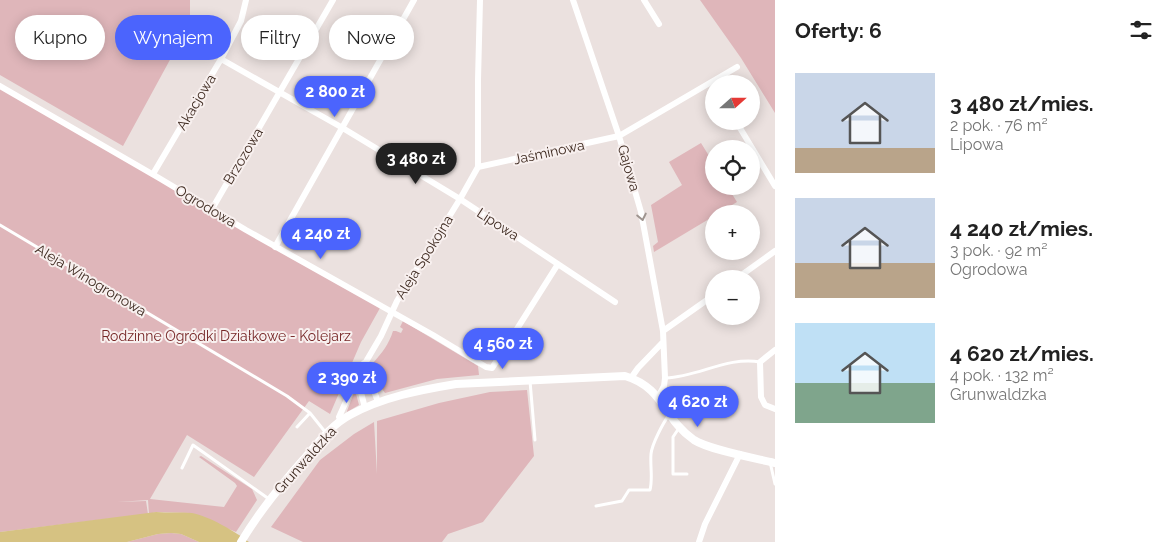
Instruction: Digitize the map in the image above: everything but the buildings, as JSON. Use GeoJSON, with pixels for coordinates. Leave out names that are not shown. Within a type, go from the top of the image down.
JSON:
{"type":"FeatureCollection","features":[{"type":"Feature","properties":{"kind":"street","name":"Akacjowa"},"geometry":{"type":"LineString","coordinates":[[231,42],[241,21],[246,0]]}},
{"type":"Feature","properties":{"kind":"street","name":"Brzozowa"},"geometry":{"type":"LineString","coordinates":[[212,208],[333,0]]}},
{"type":"Feature","properties":{"kind":"street"},"geometry":{"type":"LineString","coordinates":[[275,247],[414,0]]}},
{"type":"Feature","properties":{"kind":"street","name":"Aleja Spokojna"},"geometry":{"type":"LineString","coordinates":[[341,422],[339,417],[356,377],[381,336],[396,301],[478,167],[480,0]]}},
{"type":"Feature","properties":{"kind":"street","name":"Gajowa"},"geometry":{"type":"LineString","coordinates":[[573,0],[619,136],[641,212],[663,331],[666,378],[658,397]]}},
{"type":"Feature","properties":{"kind":"street"},"geometry":{"type":"LineString","coordinates":[[644,0],[659,24]]}},
{"type":"Feature","properties":{"kind":"street","name":"Akacjowa"},"geometry":{"type":"LineString","coordinates":[[153,174],[222,60]]}},
{"type":"Feature","properties":{"kind":"street","name":"Lipowa"},"geometry":{"type":"LineString","coordinates":[[222,60],[341,127],[460,199],[616,302]]}},
{"type":"Feature","properties":{"kind":"street","name":"Jaśminowa"},"geometry":{"type":"LineString","coordinates":[[478,167],[619,136],[737,67]]}},
{"type":"Feature","properties":{"kind":"street","name":"Ogrodowa"},"geometry":{"type":"LineString","coordinates":[[0,86],[212,208],[275,247],[486,367],[492,368],[558,264]]}},
{"type":"Feature","properties":{"kind":"street"},"geometry":{"type":"LineString","coordinates":[[741,130],[775,186]]}},
{"type":"Feature","properties":{"kind":"street"},"geometry":{"type":"LineString","coordinates":[[749,270],[775,251]]}},
{"type":"Feature","properties":{"kind":"street"},"geometry":{"type":"LineString","coordinates":[[663,331],[705,301]]}},
{"type":"Feature","properties":{"kind":"street"},"geometry":{"type":"LineString","coordinates":[[631,378],[664,342]]}},
{"type":"Feature","properties":{"kind":"street"},"geometry":{"type":"LineString","coordinates":[[775,350],[760,362],[761,397],[765,405],[775,409]]}},
{"type":"Feature","properties":{"kind":"street"},"geometry":{"type":"LineString","coordinates":[[652,354],[665,358]]}},
{"type":"Feature","properties":{"kind":"street"},"geometry":{"type":"LineString","coordinates":[[364,363],[378,402]]}},
{"type":"Feature","properties":{"kind":"street","name":"Grunwaldzka"},"geometry":{"type":"LineString","coordinates":[[241,542],[270,499],[326,434],[341,422],[378,402],[431,388],[456,384],[606,376],[631,378],[646,385],[658,397],[680,427],[695,440],[772,462]]}},
{"type":"Feature","properties":{"kind":"street"},"geometry":{"type":"LineString","coordinates":[[356,377],[365,408]]}},
{"type":"Feature","properties":{"kind":"street"},"geometry":{"type":"LineString","coordinates":[[699,542],[705,524],[740,454]]}},
{"type":"Feature","properties":{"kind":"lane","name":"Aleja Winogronowa"},"geometry":{"type":"LineString","coordinates":[[0,225],[287,396],[310,413],[326,434]]}},
{"type":"Feature","properties":{"kind":"lane"},"geometry":{"type":"LineString","coordinates":[[666,378],[684,376],[748,359],[760,362]]}},
{"type":"Feature","properties":{"kind":"lane"},"geometry":{"type":"LineString","coordinates":[[530,380],[535,440]]}},
{"type":"Feature","properties":{"kind":"lane"},"geometry":{"type":"LineString","coordinates":[[297,427],[310,413]]}},
{"type":"Feature","properties":{"kind":"lane"},"geometry":{"type":"LineString","coordinates":[[596,506],[622,501],[629,490],[650,490],[652,483],[652,452],[663,423],[670,414]]}},
{"type":"Feature","properties":{"kind":"lane"},"geometry":{"type":"LineString","coordinates":[[680,427],[673,437],[672,474],[688,474]]}},
{"type":"Feature","properties":{"kind":"lane"},"geometry":{"type":"LineString","coordinates":[[182,468],[193,445],[270,499]]}},
{"type":"Feature","properties":{"kind":"lane"},"geometry":{"type":"LineString","coordinates":[[772,462],[775,484]]}},
{"type":"Feature","properties":{"kind":"green space"},"geometry":{"type":"Polygon","coordinates":[[[0,0],[190,0],[190,15],[115,15],[115,60],[170,60],[123,146],[0,75],[0,0]]]}},
{"type":"Feature","properties":{"kind":"green space"},"geometry":{"type":"Polygon","coordinates":[[[700,0],[775,0],[775,113],[760,89],[760,75],[752,75],[700,0]]]}},
{"type":"Feature","properties":{"kind":"green space","name":"Rodzinne Ogródki Działkowe - Kolejarz"},"geometry":{"type":"Polygon","coordinates":[[[0,84],[380,308],[361,342],[330,414],[309,401],[254,477],[187,435],[150,499],[224,507],[237,486],[199,457],[201,456],[252,489],[257,500],[236,532],[190,513],[156,512],[149,514],[148,500],[117,502],[146,501],[148,514],[0,532],[0,84]]]}},
{"type":"Feature","properties":{"kind":"green space"},"geometry":{"type":"Polygon","coordinates":[[[701,143],[705,149],[705,195],[733,195],[737,202],[732,205],[705,205],[705,221],[654,252],[653,246],[658,242],[651,205],[682,185],[669,162],[701,143]]]}},
{"type":"Feature","properties":{"kind":"green space"},"geometry":{"type":"Polygon","coordinates":[[[403,321],[478,366],[479,375],[437,379],[385,393],[375,379],[373,363],[385,348],[393,331],[401,333],[403,329],[400,327],[403,321]]]}},
{"type":"Feature","properties":{"kind":"green space"},"geometry":{"type":"Polygon","coordinates":[[[355,390],[359,405],[347,412],[347,411],[355,390]]]}},
{"type":"Feature","properties":{"kind":"green space"},"geometry":{"type":"Polygon","coordinates":[[[527,390],[534,456],[483,522],[448,534],[442,542],[303,542],[271,527],[320,460],[354,434],[374,422],[377,474],[377,421],[439,403],[490,392],[527,390]]]}},
{"type":"Feature","properties":{"kind":"green space"},"geometry":{"type":"Polygon","coordinates":[[[158,534],[181,534],[199,542],[127,542],[158,534]]]}},
{"type":"Feature","properties":{"kind":"shaded area"},"geometry":{"type":"Polygon","coordinates":[[[156,512],[192,513],[206,517],[249,542],[199,542],[181,534],[171,533],[158,534],[127,542],[0,542],[0,532],[156,512]]]}}]}
